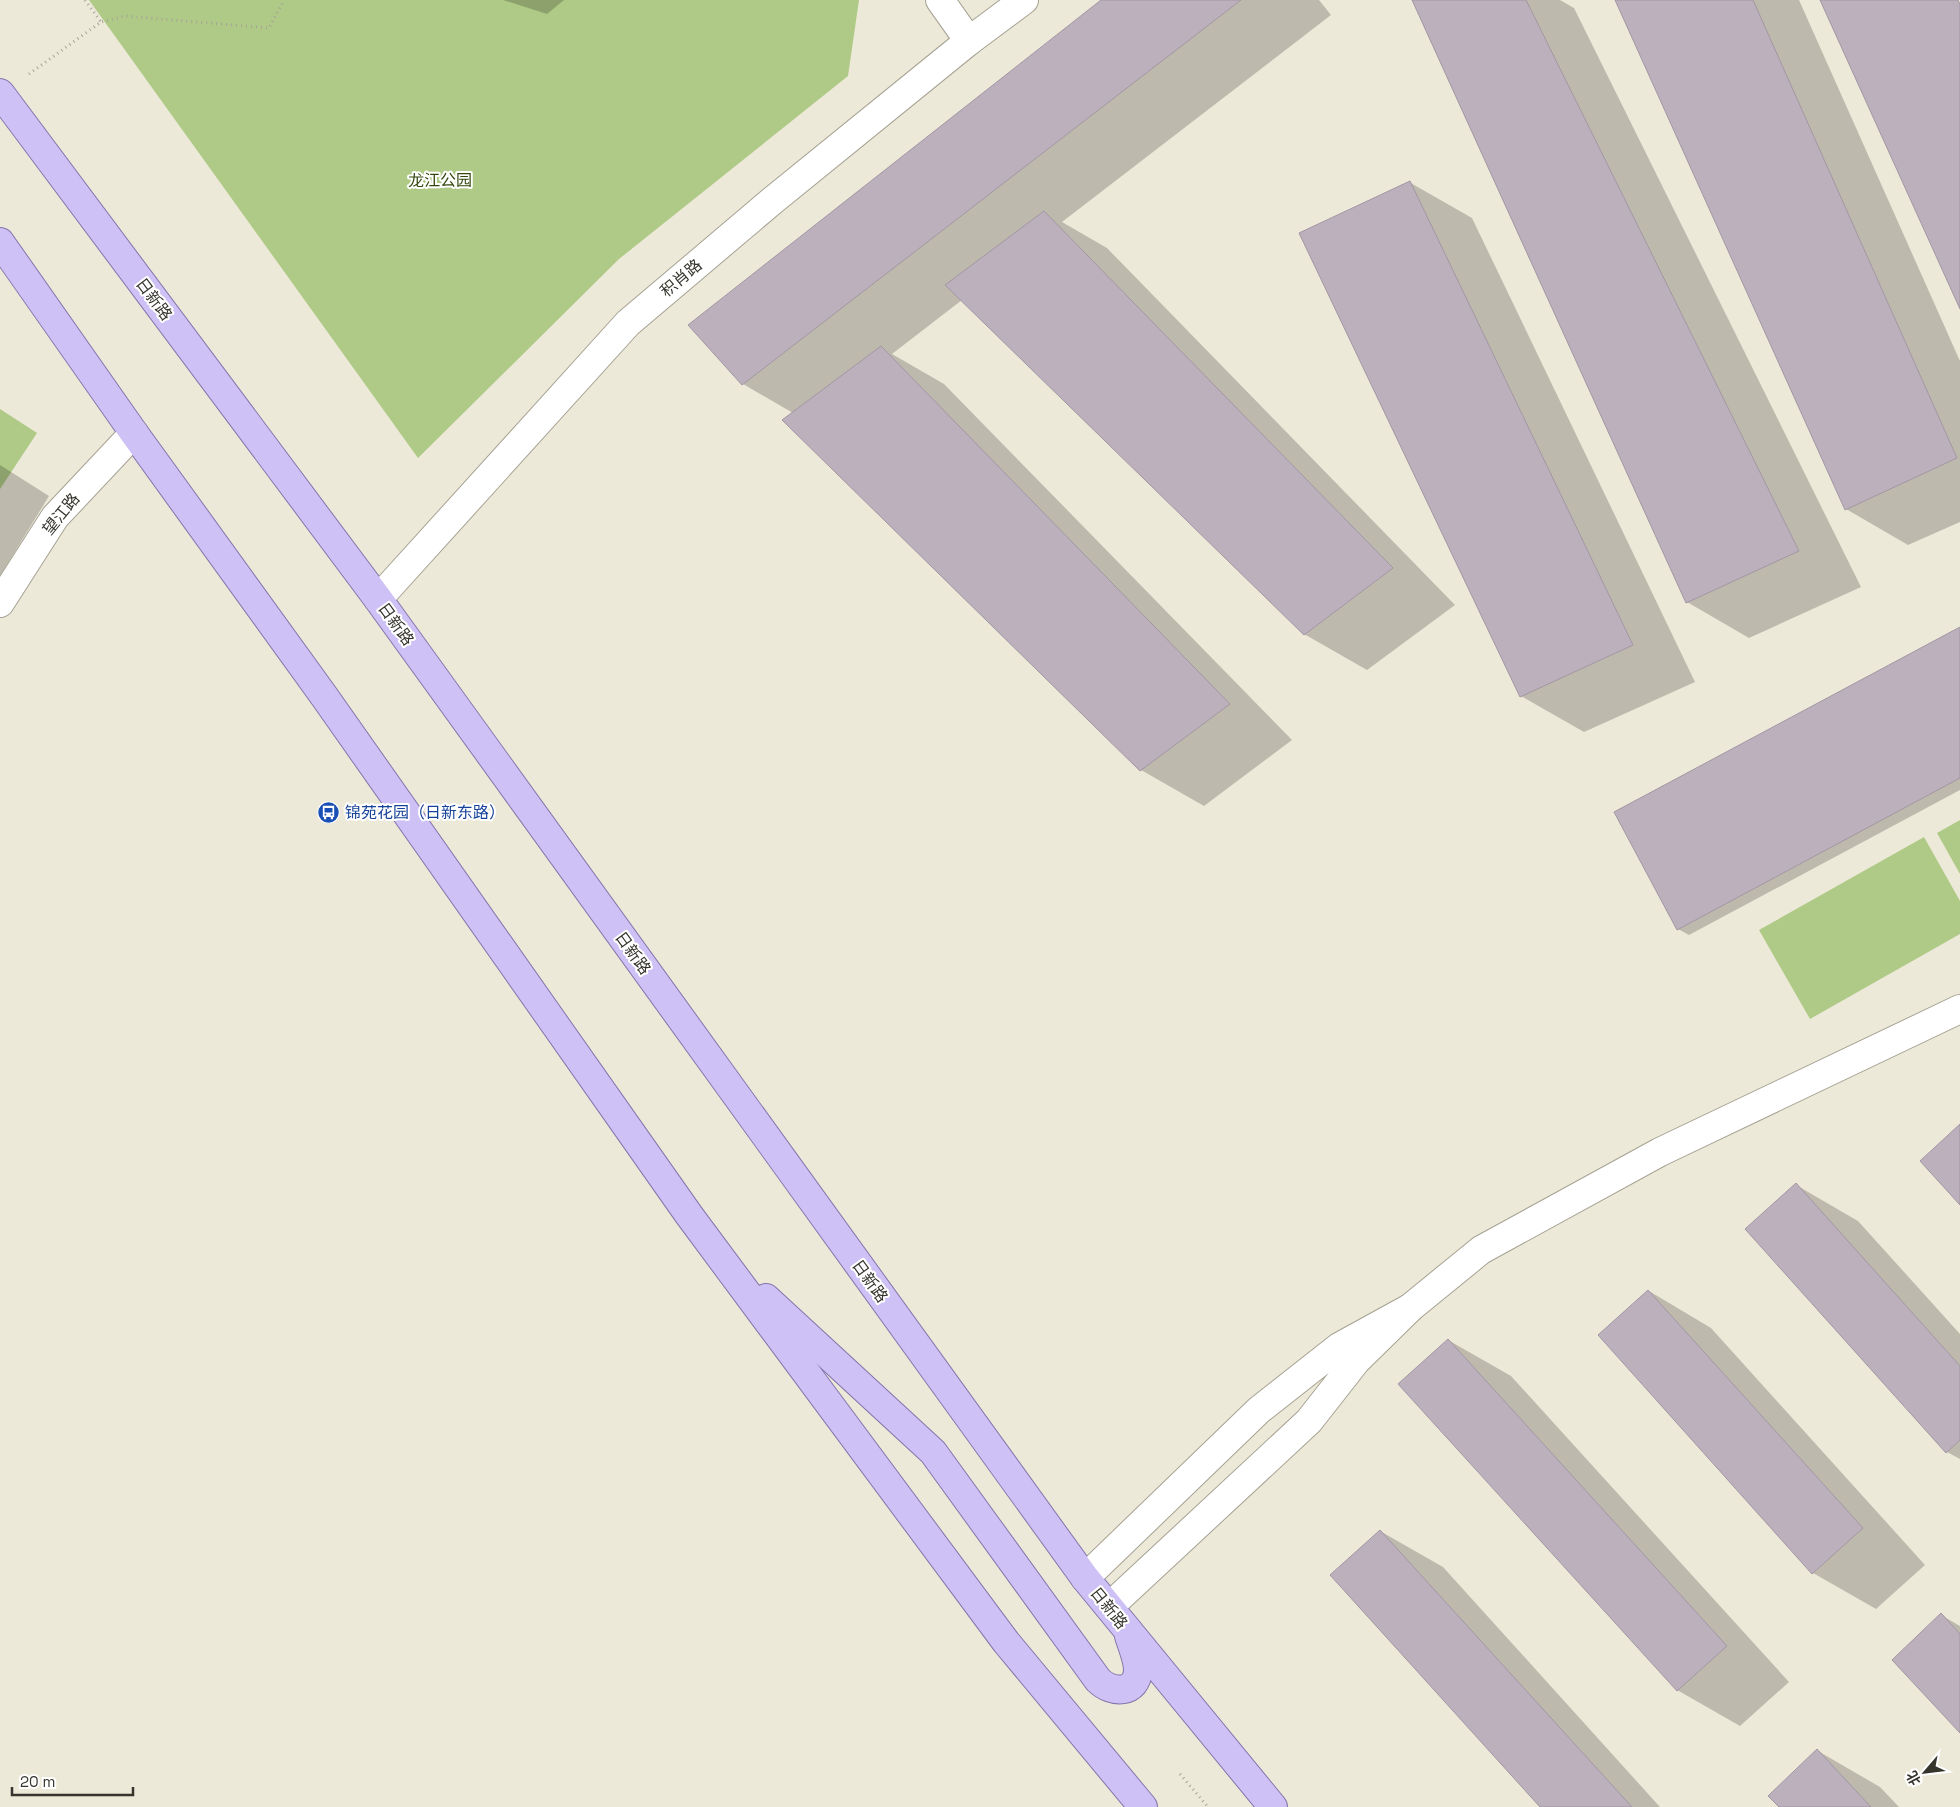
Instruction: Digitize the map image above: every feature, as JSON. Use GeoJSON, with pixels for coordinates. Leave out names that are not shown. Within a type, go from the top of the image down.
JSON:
{"type":"FeatureCollection","features":[{"type":"Feature","properties":{"kind":"main road","name":"日新路"},"geometry":{"type":"LineString","coordinates":[[0,93],[378,599],[1084,1578],[1273,1807]]}},
{"type":"Feature","properties":{"kind":"main road"},"geometry":{"type":"LineString","coordinates":[[0,242],[134,433],[324,696],[717,1253],[1006,1642],[1143,1807]]}},
{"type":"Feature","properties":{"kind":"main road"},"geometry":{"type":"LineString","coordinates":[[717,1253],[933,1452],[1098,1680],[1105,1687],[1113,1691],[1123,1690],[1136,1678],[1136,1661],[1128,1631]]}},
{"type":"Feature","properties":{"kind":"street"},"geometry":{"type":"LineString","coordinates":[[940,0],[968,42]]}},
{"type":"Feature","properties":{"kind":"street","name":"积肖路"},"geometry":{"type":"LineString","coordinates":[[378,599],[628,323],[780,195],[968,42],[1024,0]]}},
{"type":"Feature","properties":{"kind":"street","name":"望江路"},"geometry":{"type":"LineString","coordinates":[[0,603],[55,517],[134,433]]}},
{"type":"Feature","properties":{"kind":"street"},"geometry":{"type":"LineString","coordinates":[[1109,1608],[1309,1421],[1356,1361],[1410,1308],[1481,1250],[1652,1157],[1960,1009]]}},
{"type":"Feature","properties":{"kind":"street"},"geometry":{"type":"LineString","coordinates":[[1084,1578],[1259,1410],[1339,1347],[1410,1308]]}},
{"type":"Feature","properties":{"kind":"path"},"geometry":{"type":"LineString","coordinates":[[84,0],[100,22]]}},
{"type":"Feature","properties":{"kind":"path"},"geometry":{"type":"LineString","coordinates":[[0,93],[100,22],[126,16],[269,28],[284,0]]}},
{"type":"Feature","properties":{"kind":"path"},"geometry":{"type":"LineString","coordinates":[[1180,1774],[1208,1807]]}},
{"type":"Feature","properties":{"kind":"green space","name":"龙江公园"},"geometry":{"type":"Polygon","coordinates":[[[89,0],[859,0],[848,76],[619,259],[418,458],[89,0]]]}},
{"type":"Feature","properties":{"kind":"green space"},"geometry":{"type":"Polygon","coordinates":[[[0,409],[37,433],[0,489],[0,409]]]}},
{"type":"Feature","properties":{"kind":"green space"},"geometry":{"type":"Polygon","coordinates":[[[1960,820],[1960,874],[1937,833],[1960,820]]]}},
{"type":"Feature","properties":{"kind":"green space"},"geometry":{"type":"Polygon","coordinates":[[[1924,837],[1960,901],[1960,934],[1810,1019],[1759,930],[1924,837]]]}},
{"type":"Feature","properties":{"kind":"building"},"geometry":{"type":"Polygon","coordinates":[[[1101,0],[1241,0],[742,385],[688,325],[1101,0]]]}},
{"type":"Feature","properties":{"kind":"building"},"geometry":{"type":"Polygon","coordinates":[[[1412,0],[1526,0],[1799,551],[1686,603],[1412,0]]]}},
{"type":"Feature","properties":{"kind":"building"},"geometry":{"type":"Polygon","coordinates":[[[1615,0],[1753,0],[1957,458],[1845,510],[1615,0]]]}},
{"type":"Feature","properties":{"kind":"building"},"geometry":{"type":"Polygon","coordinates":[[[1820,0],[1958,0],[1960,4],[1960,309],[1820,0]]]}},
{"type":"Feature","properties":{"kind":"building"},"geometry":{"type":"Polygon","coordinates":[[[1410,181],[1633,645],[1520,697],[1299,233],[1410,181]]]}},
{"type":"Feature","properties":{"kind":"building"},"geometry":{"type":"Polygon","coordinates":[[[1044,211],[1393,568],[1304,635],[945,285],[1044,211]]]}},
{"type":"Feature","properties":{"kind":"building"},"geometry":{"type":"Polygon","coordinates":[[[881,346],[1230,704],[1140,771],[782,420],[881,346]]]}},
{"type":"Feature","properties":{"kind":"building"},"geometry":{"type":"Polygon","coordinates":[[[1960,627],[1960,778],[1677,930],[1614,812],[1960,627]]]}},
{"type":"Feature","properties":{"kind":"building"},"geometry":{"type":"Polygon","coordinates":[[[1960,1124],[1960,1205],[1920,1161],[1960,1124]]]}},
{"type":"Feature","properties":{"kind":"building"},"geometry":{"type":"Polygon","coordinates":[[[1796,1183],[1960,1366],[1960,1440],[1946,1453],[1745,1229],[1796,1183]]]}},
{"type":"Feature","properties":{"kind":"building"},"geometry":{"type":"Polygon","coordinates":[[[1648,1290],[1863,1528],[1812,1574],[1598,1335],[1648,1290]]]}},
{"type":"Feature","properties":{"kind":"building"},"geometry":{"type":"Polygon","coordinates":[[[1448,1339],[1727,1646],[1677,1691],[1398,1384],[1448,1339]]]}},
{"type":"Feature","properties":{"kind":"building"},"geometry":{"type":"Polygon","coordinates":[[[1380,1530],[1632,1807],[1540,1807],[1330,1575],[1380,1530]]]}},
{"type":"Feature","properties":{"kind":"building"},"geometry":{"type":"Polygon","coordinates":[[[1941,1613],[1960,1634],[1960,1733],[1892,1660],[1941,1613]]]}},
{"type":"Feature","properties":{"kind":"building"},"geometry":{"type":"Polygon","coordinates":[[[1817,1749],[1871,1807],[1779,1807],[1768,1796],[1817,1749]]]}},
{"type":"Feature","properties":{"kind":"place","name":"锦苑花园（日新东路）"},"geometry":{"type":"Point","coordinates":[329,812]}}]}
